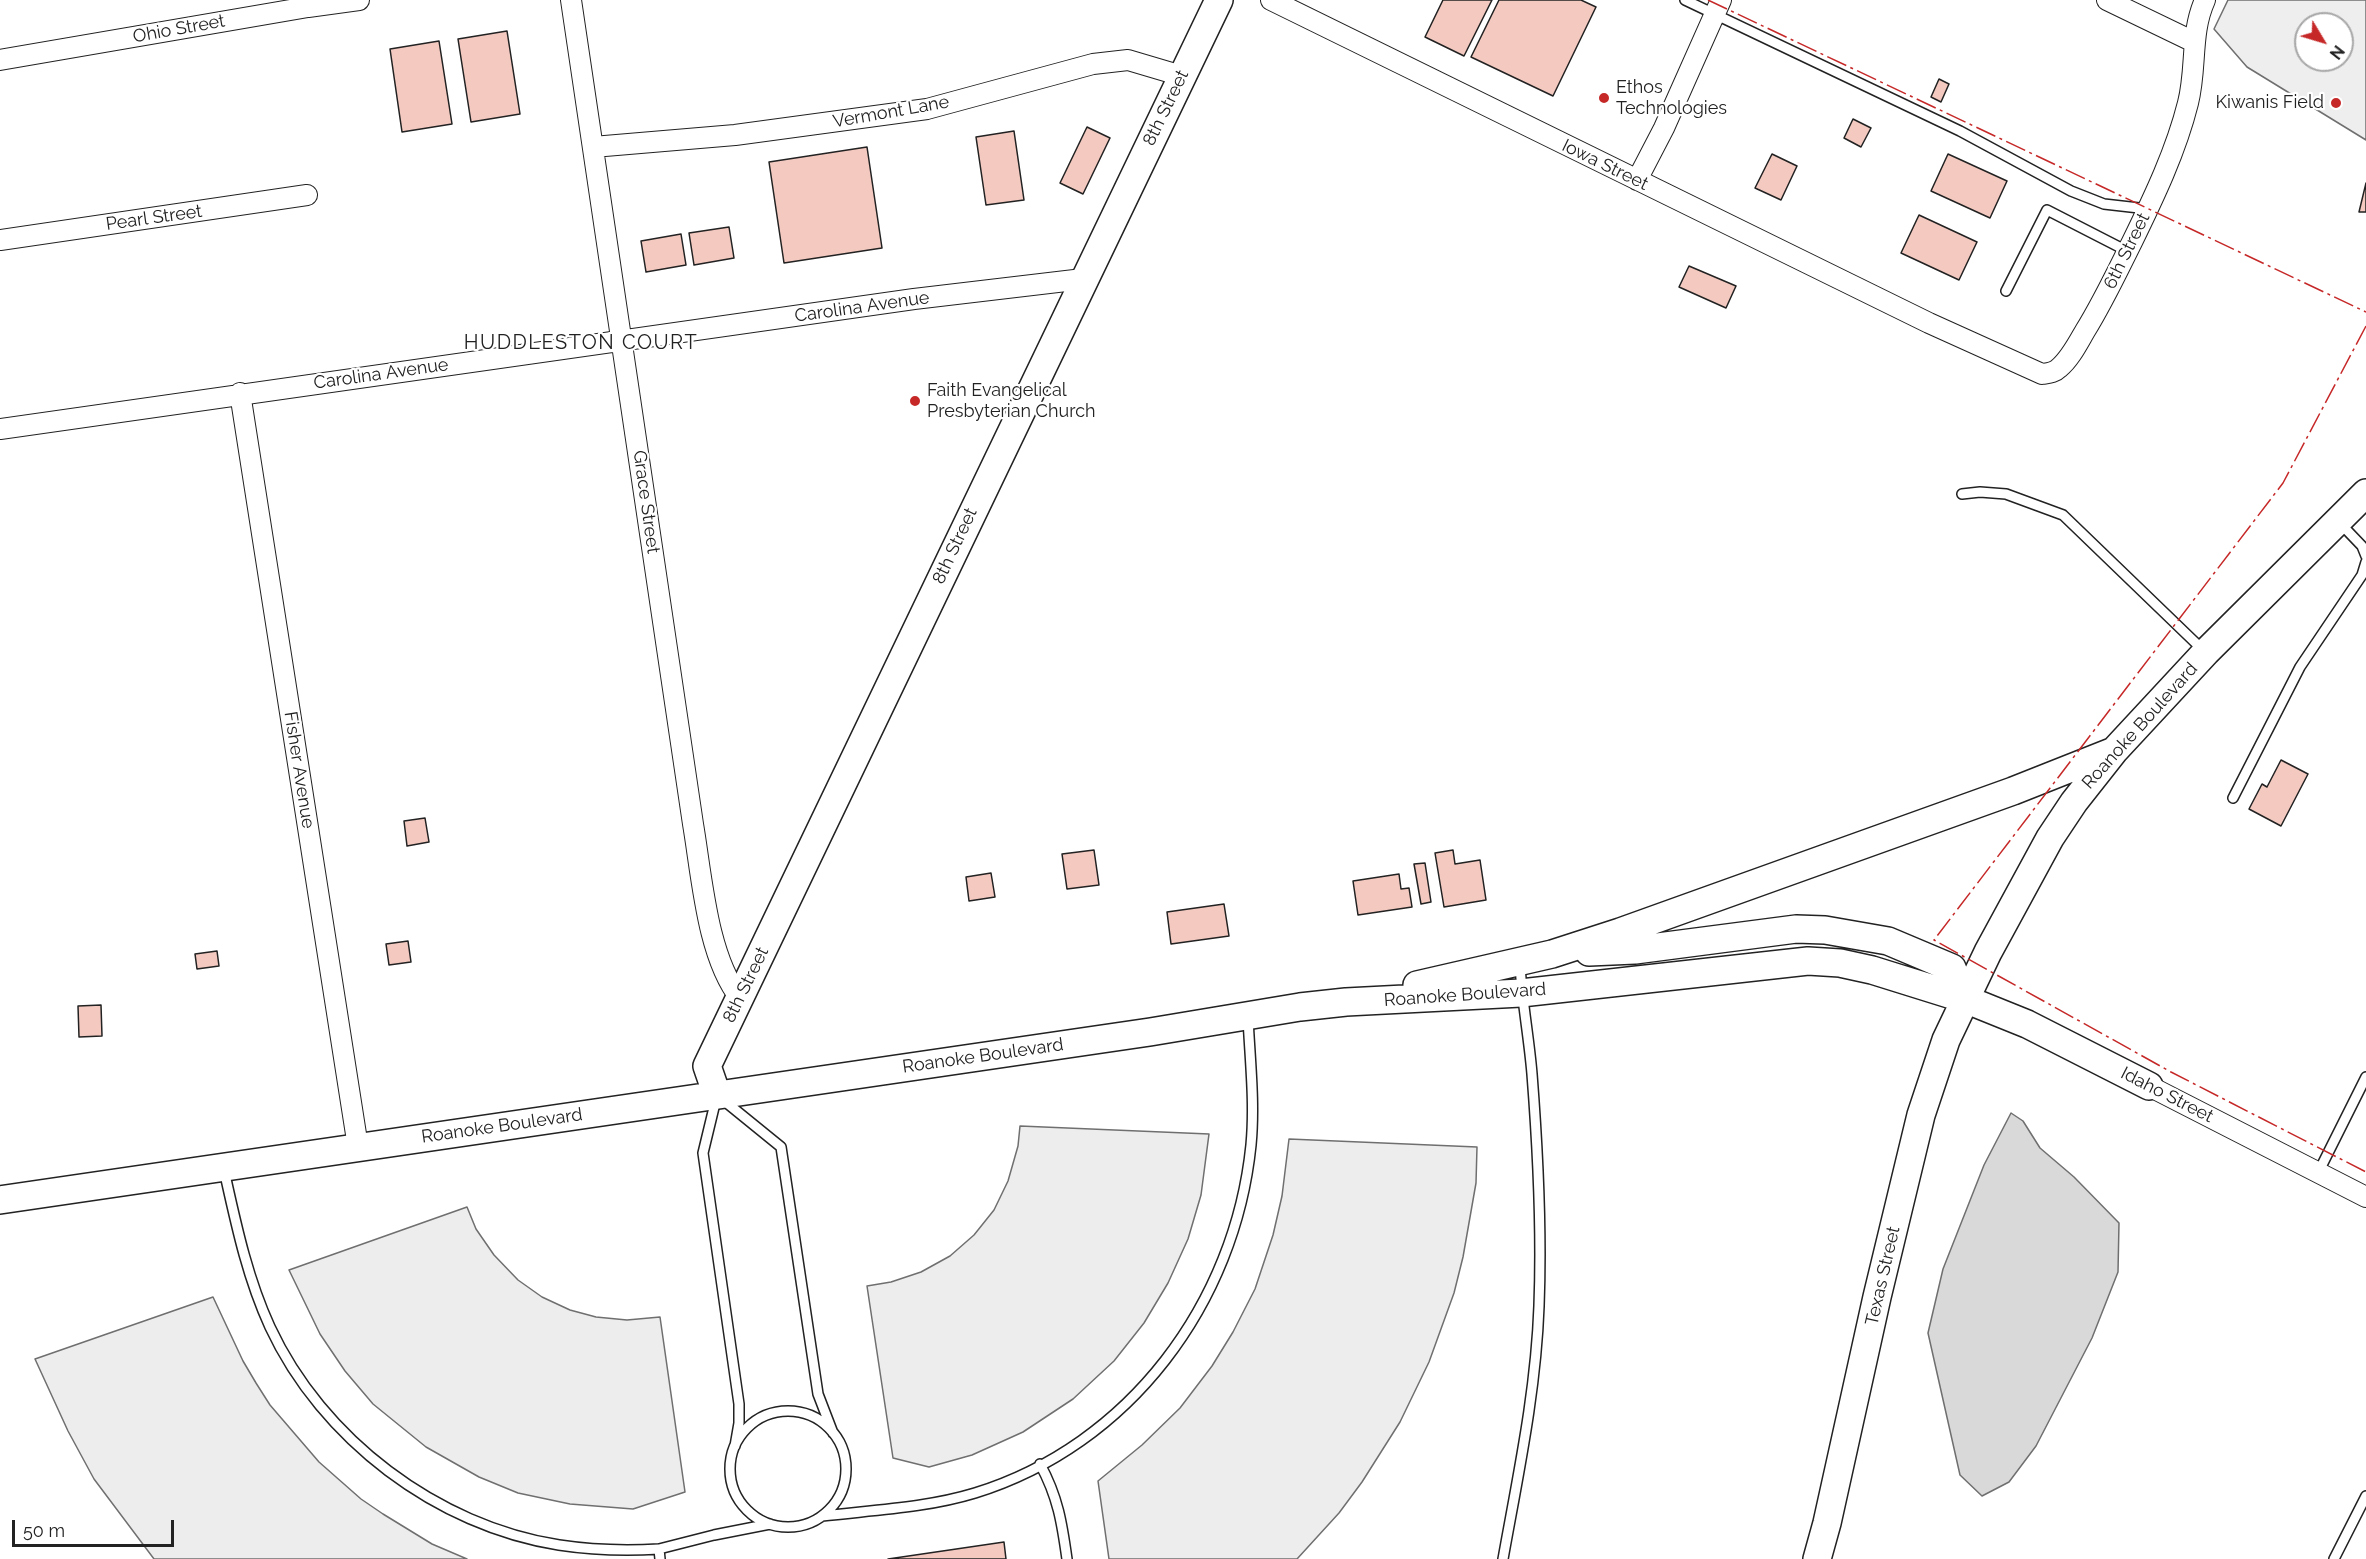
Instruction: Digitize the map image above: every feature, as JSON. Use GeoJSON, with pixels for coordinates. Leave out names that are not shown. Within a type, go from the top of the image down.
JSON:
{"type":"FeatureCollection","features":[{"type":"Feature","properties":{"kind":"main road","name":"8th Street"},"geometry":{"type":"LineString","coordinates":[[717,1095],[707,1066],[1219,0]]}},
{"type":"Feature","properties":{"kind":"main road","name":"Roanoke Boulevard"},"geometry":{"type":"LineString","coordinates":[[1965,999],[2050,838],[2074,802],[2115,750],[2206,652],[2366,493]]}},
{"type":"Feature","properties":{"kind":"main road"},"geometry":{"type":"LineString","coordinates":[[1346,1002],[1552,954],[2013,791],[2115,750]]}},
{"type":"Feature","properties":{"kind":"main road","name":"Roanoke Boulevard"},"geometry":{"type":"LineString","coordinates":[[1552,954],[1635,950],[1796,929],[1825,930],[1888,941],[1952,968],[1965,999]]}},
{"type":"Feature","properties":{"kind":"main road","name":"Roanoke Boulevard"},"geometry":{"type":"LineString","coordinates":[[0,1200],[1346,1002],[1521,993],[1808,961],[1840,963],[1872,970],[1965,999]]}},
{"type":"Feature","properties":{"kind":"main road","name":"Idaho Street"},"geometry":{"type":"LineString","coordinates":[[1965,999],[2027,1024],[2149,1086]]}},
{"type":"Feature","properties":{"kind":"main road","name":"Texas Street"},"geometry":{"type":"LineString","coordinates":[[1817,1559],[1921,1115],[1946,1040],[1965,999]]}},
{"type":"Feature","properties":{"kind":"street","name":"Ohio Street"},"geometry":{"type":"LineString","coordinates":[[0,60],[359,0]]}},
{"type":"Feature","properties":{"kind":"street","name":"Grace Street"},"geometry":{"type":"LineString","coordinates":[[571,0],[691,812],[715,951],[726,976],[740,998]]}},
{"type":"Feature","properties":{"kind":"street","name":"Iowa Street"},"geometry":{"type":"LineString","coordinates":[[1271,0],[1940,328]]}},
{"type":"Feature","properties":{"kind":"street"},"geometry":{"type":"LineString","coordinates":[[2106,0],[2194,42]]}},
{"type":"Feature","properties":{"kind":"street","name":"6th Street"},"geometry":{"type":"LineString","coordinates":[[1940,328],[2042,374],[2059,369],[2101,306],[2148,209],[2178,140],[2189,100],[2194,68],[2194,42],[2205,0]]}},
{"type":"Feature","properties":{"kind":"street"},"geometry":{"type":"LineString","coordinates":[[1637,180],[1664,128],[1718,7]]}},
{"type":"Feature","properties":{"kind":"street","name":"Vermont Lane"},"geometry":{"type":"LineString","coordinates":[[593,147],[735,135],[927,109],[1093,64],[1128,60],[1182,76]]}},
{"type":"Feature","properties":{"kind":"street","name":"Pearl Street"},"geometry":{"type":"LineString","coordinates":[[0,240],[307,195]]}},
{"type":"Feature","properties":{"kind":"street","name":"Carolina Avenue"},"geometry":{"type":"LineString","coordinates":[[0,429],[240,393],[914,299],[1083,279]]}},
{"type":"Feature","properties":{"kind":"street","name":"Fisher Avenue"},"geometry":{"type":"LineString","coordinates":[[240,393],[358,1147]]}},
{"type":"Feature","properties":{"kind":"street","name":"Idaho Street"},"geometry":{"type":"LineString","coordinates":[[2149,1086],[2366,1197]]}},
{"type":"Feature","properties":{"kind":"lane"},"geometry":{"type":"LineString","coordinates":[[1685,0],[1718,7],[1960,131],[2071,191],[2104,204],[2148,209]]}},
{"type":"Feature","properties":{"kind":"lane"},"geometry":{"type":"LineString","coordinates":[[2006,291],[2047,210],[2127,251]]}},
{"type":"Feature","properties":{"kind":"lane"},"geometry":{"type":"LineString","coordinates":[[1962,494],[1980,492],[2006,494],[2063,515],[2206,652]]}},
{"type":"Feature","properties":{"kind":"lane"},"geometry":{"type":"LineString","coordinates":[[2337,520],[2362,546],[2366,556]]}},
{"type":"Feature","properties":{"kind":"lane"},"geometry":{"type":"LineString","coordinates":[[2233,798],[2295,675],[2362,575],[2366,562]]}},
{"type":"Feature","properties":{"kind":"lane"},"geometry":{"type":"LineString","coordinates":[[1503,1559],[1529,1409],[1539,1307],[1539,1229],[1532,1073],[1521,993],[1520,962]]}},
{"type":"Feature","properties":{"kind":"lane"},"geometry":{"type":"LineString","coordinates":[[822,1516],[952,1499],[1001,1483],[1065,1451],[1124,1406],[1148,1381],[1194,1321],[1218,1272],[1237,1218],[1251,1145],[1248,1015]]}},
{"type":"Feature","properties":{"kind":"lane"},"geometry":{"type":"LineString","coordinates":[[2319,1173],[2366,1077]]}},
{"type":"Feature","properties":{"kind":"lane"},"geometry":{"type":"LineString","coordinates":[[717,1095],[781,1147],[818,1394],[833,1433],[843,1450],[846,1468],[843,1486],[835,1503],[822,1516],[806,1524],[788,1527],[770,1524],[753,1516],[741,1503],[732,1485],[730,1465],[739,1423],[739,1404],[703,1153],[717,1095]]}},
{"type":"Feature","properties":{"kind":"lane"},"geometry":{"type":"LineString","coordinates":[[224,1167],[239,1239],[249,1272],[270,1327],[283,1353],[319,1404],[374,1460],[401,1480],[440,1504],[466,1516],[525,1537],[558,1545],[591,1549],[660,1554],[730,1531],[770,1524]]}},
{"type":"Feature","properties":{"kind":"lane"},"geometry":{"type":"LineString","coordinates":[[735,1446],[746,1430],[761,1418],[780,1412],[800,1412],[818,1420],[833,1433]]}},
{"type":"Feature","properties":{"kind":"lane"},"geometry":{"type":"LineString","coordinates":[[1040,1464],[1060,1510],[1067,1559]]}},
{"type":"Feature","properties":{"kind":"lane"},"geometry":{"type":"LineString","coordinates":[[2334,1559],[2366,1496]]}},
{"type":"Feature","properties":{"kind":"shaded area","name":"Kiwanis Field"},"geometry":{"type":"Polygon","coordinates":[[[2228,0],[2366,0],[2366,140],[2247,67],[2214,29],[2228,0]]]}},
{"type":"Feature","properties":{"kind":"shaded area"},"geometry":{"type":"Polygon","coordinates":[[[2011,1113],[2023,1121],[2040,1148],[2074,1177],[2119,1223],[2118,1272],[2092,1338],[2036,1446],[2009,1482],[1982,1496],[1960,1475],[1928,1333],[1943,1269],[1984,1165],[2011,1113]]]}},
{"type":"Feature","properties":{"kind":"shaded area"},"geometry":{"type":"Polygon","coordinates":[[[1020,1126],[1209,1134],[1201,1195],[1188,1239],[1168,1283],[1144,1323],[1114,1361],[1073,1399],[1023,1432],[972,1455],[929,1467],[893,1458],[867,1286],[891,1282],[921,1272],[950,1256],[974,1235],[994,1210],[1008,1181],[1018,1146],[1020,1126]]]}},
{"type":"Feature","properties":{"kind":"shaded area"},"geometry":{"type":"Polygon","coordinates":[[[1289,1139],[1477,1147],[1476,1183],[1463,1257],[1454,1293],[1429,1362],[1400,1422],[1362,1482],[1339,1513],[1297,1559],[1109,1559],[1098,1481],[1142,1445],[1180,1408],[1212,1366],[1233,1332],[1255,1289],[1273,1235],[1282,1196],[1289,1139]]]}},
{"type":"Feature","properties":{"kind":"shaded area"},"geometry":{"type":"Polygon","coordinates":[[[467,1207],[476,1229],[494,1255],[518,1280],[542,1297],[570,1310],[596,1317],[627,1320],[660,1317],[685,1492],[633,1509],[570,1504],[518,1493],[479,1477],[426,1447],[373,1404],[345,1371],[320,1334],[289,1270],[467,1207]]]}},
{"type":"Feature","properties":{"kind":"shaded area"},"geometry":{"type":"Polygon","coordinates":[[[213,1297],[243,1361],[270,1405],[319,1462],[361,1499],[383,1514],[432,1544],[467,1559],[154,1559],[94,1479],[68,1431],[35,1359],[213,1297]]]}},
{"type":"Feature","properties":{"kind":"building"},"geometry":{"type":"Polygon","coordinates":[[[1443,0],[1492,0],[1464,56],[1425,37],[1443,0]]]}},
{"type":"Feature","properties":{"kind":"building"},"geometry":{"type":"Polygon","coordinates":[[[1499,0],[1581,0],[1596,7],[1553,96],[1471,57],[1499,0]]]}},
{"type":"Feature","properties":{"kind":"building"},"geometry":{"type":"Polygon","coordinates":[[[507,31],[520,114],[471,122],[458,39],[507,31]]]}},
{"type":"Feature","properties":{"kind":"building"},"geometry":{"type":"Polygon","coordinates":[[[439,41],[452,124],[402,132],[390,49],[439,41]]]}},
{"type":"Feature","properties":{"kind":"building"},"geometry":{"type":"Polygon","coordinates":[[[1939,79],[1949,84],[1941,102],[1931,97],[1939,79]]]}},
{"type":"Feature","properties":{"kind":"building"},"geometry":{"type":"Polygon","coordinates":[[[1853,119],[1871,128],[1861,147],[1844,138],[1853,119]]]}},
{"type":"Feature","properties":{"kind":"building"},"geometry":{"type":"Polygon","coordinates":[[[1087,127],[1110,138],[1083,194],[1060,183],[1087,127]]]}},
{"type":"Feature","properties":{"kind":"building"},"geometry":{"type":"Polygon","coordinates":[[[1014,131],[1024,200],[986,205],[976,137],[1014,131]]]}},
{"type":"Feature","properties":{"kind":"building"},"geometry":{"type":"Polygon","coordinates":[[[867,147],[882,248],[784,263],[769,162],[867,147]]]}},
{"type":"Feature","properties":{"kind":"building"},"geometry":{"type":"Polygon","coordinates":[[[1772,154],[1797,166],[1781,200],[1755,188],[1772,154]]]}},
{"type":"Feature","properties":{"kind":"building"},"geometry":{"type":"Polygon","coordinates":[[[1948,154],[2007,181],[1990,218],[1931,191],[1948,154]]]}},
{"type":"Feature","properties":{"kind":"building"},"geometry":{"type":"Polygon","coordinates":[[[2366,183],[2366,212],[2359,212],[2366,183]]]}},
{"type":"Feature","properties":{"kind":"building"},"geometry":{"type":"Polygon","coordinates":[[[1919,215],[1977,242],[1959,280],[1901,253],[1919,215]]]}},
{"type":"Feature","properties":{"kind":"building"},"geometry":{"type":"Polygon","coordinates":[[[729,227],[734,258],[694,265],[689,233],[729,227]]]}},
{"type":"Feature","properties":{"kind":"building"},"geometry":{"type":"Polygon","coordinates":[[[681,234],[686,265],[646,272],[641,241],[681,234]]]}},
{"type":"Feature","properties":{"kind":"building"},"geometry":{"type":"Polygon","coordinates":[[[1689,266],[1736,286],[1726,308],[1679,287],[1689,266]]]}},
{"type":"Feature","properties":{"kind":"building"},"geometry":{"type":"Polygon","coordinates":[[[2281,760],[2308,774],[2281,826],[2249,809],[2262,784],[2267,787],[2281,760]]]}},
{"type":"Feature","properties":{"kind":"building"},"geometry":{"type":"Polygon","coordinates":[[[425,818],[429,842],[407,846],[404,821],[425,818]]]}},
{"type":"Feature","properties":{"kind":"building"},"geometry":{"type":"Polygon","coordinates":[[[1094,850],[1099,885],[1067,889],[1062,854],[1094,850]]]}},
{"type":"Feature","properties":{"kind":"building"},"geometry":{"type":"Polygon","coordinates":[[[1453,850],[1455,864],[1480,860],[1486,900],[1444,907],[1435,853],[1453,850]]]}},
{"type":"Feature","properties":{"kind":"building"},"geometry":{"type":"Polygon","coordinates":[[[1425,863],[1431,902],[1421,904],[1414,864],[1425,863]]]}},
{"type":"Feature","properties":{"kind":"building"},"geometry":{"type":"Polygon","coordinates":[[[991,873],[995,897],[969,901],[966,877],[991,873]]]}},
{"type":"Feature","properties":{"kind":"building"},"geometry":{"type":"Polygon","coordinates":[[[1399,874],[1401,889],[1409,888],[1412,907],[1358,915],[1353,881],[1399,874]]]}},
{"type":"Feature","properties":{"kind":"building"},"geometry":{"type":"Polygon","coordinates":[[[1224,904],[1229,936],[1171,944],[1167,912],[1224,904]]]}},
{"type":"Feature","properties":{"kind":"building"},"geometry":{"type":"Polygon","coordinates":[[[408,941],[411,962],[389,965],[386,944],[408,941]]]}},
{"type":"Feature","properties":{"kind":"building"},"geometry":{"type":"Polygon","coordinates":[[[217,951],[219,966],[197,969],[195,954],[217,951]]]}},
{"type":"Feature","properties":{"kind":"building"},"geometry":{"type":"Polygon","coordinates":[[[101,1005],[102,1036],[79,1037],[78,1006],[101,1005]]]}},
{"type":"Feature","properties":{"kind":"building"},"geometry":{"type":"Polygon","coordinates":[[[1004,1542],[1006,1559],[888,1559],[1004,1542]]]}},
{"type":"Feature","properties":{"kind":"power"},"geometry":{"type":"LineString","coordinates":[[1708,0],[2366,312]]}},
{"type":"Feature","properties":{"kind":"power"},"geometry":{"type":"LineString","coordinates":[[2366,326],[2283,483],[1934,940],[2171,1072],[2366,1172]]}},
{"type":"Feature","properties":{"kind":"place","name":"Ethos Technologies"},"geometry":{"type":"Point","coordinates":[1604,98]}},
{"type":"Feature","properties":{"kind":"place","name":"Kiwanis Field"},"geometry":{"type":"Point","coordinates":[2336,103]}},
{"type":"Feature","properties":{"kind":"place","name":"Faith Evangelical Presbyterian Church"},"geometry":{"type":"Point","coordinates":[915,401]}},
{"type":"Feature","properties":{"kind":"district","name":"HUDDLESTON COURT"},"geometry":{"type":"Point","coordinates":[581,343]}}]}
